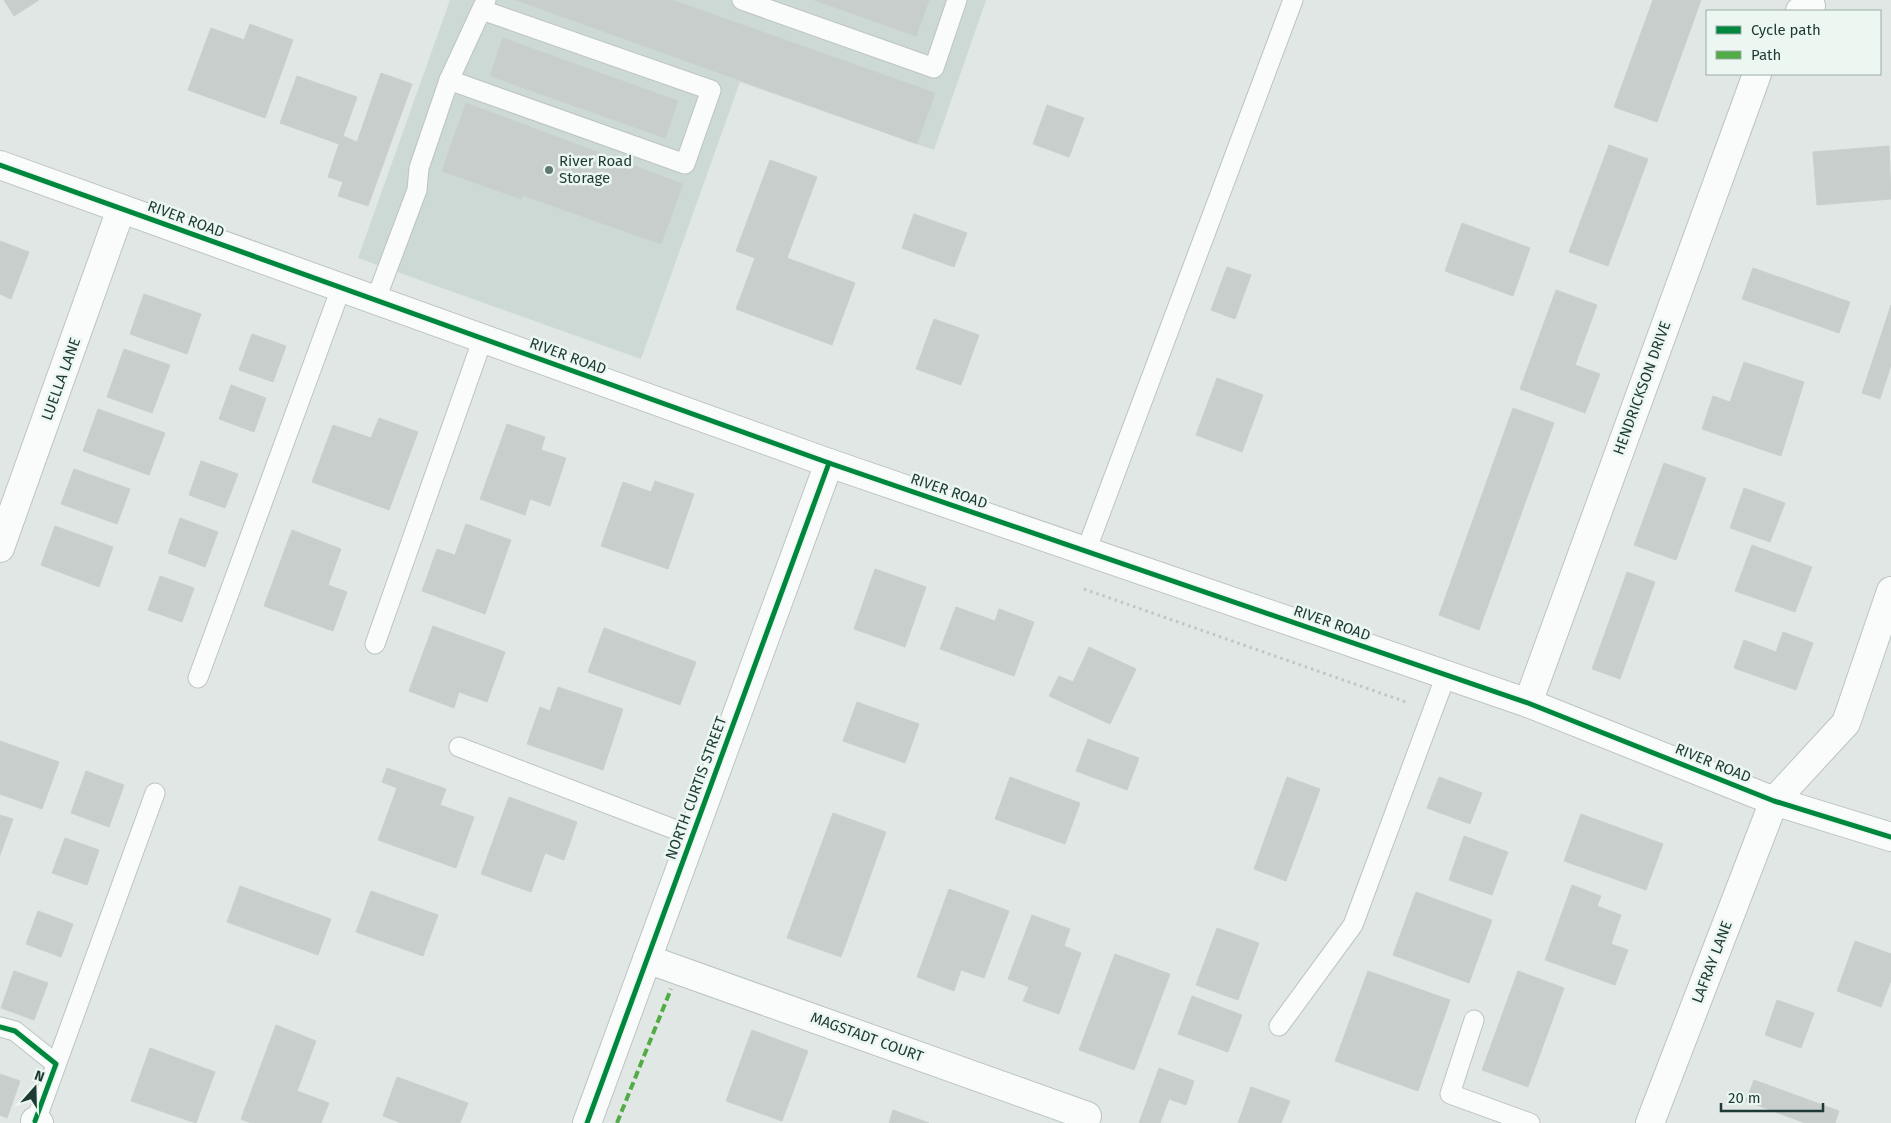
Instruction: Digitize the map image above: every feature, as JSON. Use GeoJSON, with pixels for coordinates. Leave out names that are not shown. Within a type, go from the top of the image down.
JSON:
{"type":"FeatureCollection","features":[{"type":"Feature","properties":{"kind":"street","name":"HENDRICKSON DRIVE"},"geometry":{"type":"LineString","coordinates":[[1528,703],[1757,75]]}},
{"type":"Feature","properties":{"kind":"street","name":"RIVER ROAD"},"geometry":{"type":"LineString","coordinates":[[0,165],[829,462],[1528,703],[1774,801],[1891,837]]}},
{"type":"Feature","properties":{"kind":"street","name":"LUELLA LANE"},"geometry":{"type":"LineString","coordinates":[[0,548],[121,209]]}},
{"type":"Feature","properties":{"kind":"street","name":"NORTH CURTIS STREET"},"geometry":{"type":"LineString","coordinates":[[587,1123],[829,462]]}},
{"type":"Feature","properties":{"kind":"street"},"geometry":{"type":"LineString","coordinates":[[1774,801],[1846,723],[1891,591]]}},
{"type":"Feature","properties":{"kind":"street","name":"LAFRAY LANE"},"geometry":{"type":"LineString","coordinates":[[1650,1123],[1774,801]]}},
{"type":"Feature","properties":{"kind":"street","name":"MAGSTADT COURT"},"geometry":{"type":"LineString","coordinates":[[647,959],[1087,1116]]}},
{"type":"Feature","properties":{"kind":"lane"},"geometry":{"type":"LineString","coordinates":[[742,0],[934,68],[957,0]]}},
{"type":"Feature","properties":{"kind":"lane"},"geometry":{"type":"LineString","coordinates":[[1086,552],[1293,0]]}},
{"type":"Feature","properties":{"kind":"lane"},"geometry":{"type":"LineString","coordinates":[[376,299],[417,190],[419,168],[448,80],[484,5],[711,90],[685,164],[448,80]]}},
{"type":"Feature","properties":{"kind":"lane"},"geometry":{"type":"LineString","coordinates":[[198,678],[340,288]]}},
{"type":"Feature","properties":{"kind":"lane"},"geometry":{"type":"LineString","coordinates":[[375,644],[482,338]]}},
{"type":"Feature","properties":{"kind":"lane"},"geometry":{"type":"LineString","coordinates":[[1279,1026],[1353,924],[1446,675]]}},
{"type":"Feature","properties":{"kind":"lane"},"geometry":{"type":"LineString","coordinates":[[459,747],[692,836]]}},
{"type":"Feature","properties":{"kind":"lane"},"geometry":{"type":"LineString","coordinates":[[36,1122],[155,793]]}},
{"type":"Feature","properties":{"kind":"lane"},"geometry":{"type":"LineString","coordinates":[[1474,1020],[1450,1094],[1530,1123]]}},
{"type":"Feature","properties":{"kind":"lane"},"geometry":{"type":"LineString","coordinates":[[0,1027],[15,1032],[56,1064]]}},
{"type":"Feature","properties":{"kind":"path"},"geometry":{"type":"LineString","coordinates":[[1084,588],[1433,711]]}},
{"type":"Feature","properties":{"kind":"shaded area","name":"River Road Storage"},"geometry":{"type":"Polygon","coordinates":[[[450,0],[986,0],[934,150],[740,82],[641,359],[358,258],[450,0]]]}},
{"type":"Feature","properties":{"kind":"building"},"geometry":{"type":"Polygon","coordinates":[[[4,0],[39,0],[14,16],[4,0]]]}},
{"type":"Feature","properties":{"kind":"building"},"geometry":{"type":"Polygon","coordinates":[[[516,0],[672,0],[935,93],[917,144],[516,0]]]}},
{"type":"Feature","properties":{"kind":"building"},"geometry":{"type":"Polygon","coordinates":[[[814,0],[929,0],[916,36],[814,0]]]}},
{"type":"Feature","properties":{"kind":"building"},"geometry":{"type":"Polygon","coordinates":[[[1653,0],[1701,0],[1657,122],[1614,107],[1653,0]]]}},
{"type":"Feature","properties":{"kind":"building"},"geometry":{"type":"Polygon","coordinates":[[[250,24],[293,40],[265,118],[188,90],[211,28],[244,40],[250,24]]]}},
{"type":"Feature","properties":{"kind":"building"},"geometry":{"type":"Polygon","coordinates":[[[503,38],[678,101],[665,138],[490,76],[503,38]]]}},
{"type":"Feature","properties":{"kind":"building"},"geometry":{"type":"Polygon","coordinates":[[[381,73],[412,84],[368,206],[338,196],[343,182],[328,177],[339,144],[280,123],[297,76],[357,97],[343,136],[357,142],[381,73]]]}},
{"type":"Feature","properties":{"kind":"building"},"geometry":{"type":"Polygon","coordinates":[[[466,103],[683,184],[661,244],[522,195],[521,199],[442,171],[466,103]]]}},
{"type":"Feature","properties":{"kind":"building"},"geometry":{"type":"Polygon","coordinates":[[[1047,105],[1084,118],[1069,157],[1033,144],[1047,105]]]}},
{"type":"Feature","properties":{"kind":"building"},"geometry":{"type":"Polygon","coordinates":[[[1609,145],[1648,159],[1608,266],[1569,252],[1609,145]]]}},
{"type":"Feature","properties":{"kind":"building"},"geometry":{"type":"Polygon","coordinates":[[[1889,146],[1891,199],[1817,205],[1813,152],[1889,146]]]}},
{"type":"Feature","properties":{"kind":"building"},"geometry":{"type":"Polygon","coordinates":[[[770,160],[817,177],[787,258],[855,283],[832,345],[736,309],[755,258],[736,251],[770,160]]]}},
{"type":"Feature","properties":{"kind":"building"},"geometry":{"type":"Polygon","coordinates":[[[914,214],[967,233],[954,267],[902,248],[914,214]]]}},
{"type":"Feature","properties":{"kind":"building"},"geometry":{"type":"Polygon","coordinates":[[[1462,223],[1530,248],[1513,296],[1445,271],[1462,223]]]}},
{"type":"Feature","properties":{"kind":"building"},"geometry":{"type":"Polygon","coordinates":[[[0,241],[29,252],[11,299],[0,294],[0,241]]]}},
{"type":"Feature","properties":{"kind":"building"},"geometry":{"type":"Polygon","coordinates":[[[1227,267],[1251,275],[1235,319],[1211,310],[1227,267]]]}},
{"type":"Feature","properties":{"kind":"building"},"geometry":{"type":"Polygon","coordinates":[[[1753,268],[1850,302],[1839,333],[1742,299],[1753,268]]]}},
{"type":"Feature","properties":{"kind":"building"},"geometry":{"type":"Polygon","coordinates":[[[1556,290],[1597,305],[1575,365],[1600,374],[1585,413],[1520,389],[1556,290]]]}},
{"type":"Feature","properties":{"kind":"building"},"geometry":{"type":"Polygon","coordinates":[[[144,294],[201,314],[187,354],[130,334],[144,294]]]}},
{"type":"Feature","properties":{"kind":"building"},"geometry":{"type":"Polygon","coordinates":[[[1891,305],[1891,365],[1880,399],[1862,393],[1891,305]]]}},
{"type":"Feature","properties":{"kind":"building"},"geometry":{"type":"Polygon","coordinates":[[[934,319],[979,335],[961,385],[916,369],[934,319]]]}},
{"type":"Feature","properties":{"kind":"building"},"geometry":{"type":"Polygon","coordinates":[[[252,334],[286,346],[273,382],[239,370],[252,334]]]}},
{"type":"Feature","properties":{"kind":"building"},"geometry":{"type":"Polygon","coordinates":[[[124,349],[170,365],[152,413],[107,397],[124,349]]]}},
{"type":"Feature","properties":{"kind":"building"},"geometry":{"type":"Polygon","coordinates":[[[1744,362],[1804,382],[1781,456],[1702,429],[1713,396],[1730,402],[1744,362]]]}},
{"type":"Feature","properties":{"kind":"building"},"geometry":{"type":"Polygon","coordinates":[[[1217,378],[1263,395],[1242,452],[1196,435],[1217,378]]]}},
{"type":"Feature","properties":{"kind":"building"},"geometry":{"type":"Polygon","coordinates":[[[231,385],[266,398],[254,432],[219,419],[231,385]]]}},
{"type":"Feature","properties":{"kind":"building"},"geometry":{"type":"Polygon","coordinates":[[[1513,408],[1554,423],[1479,630],[1439,615],[1513,408]]]}},
{"type":"Feature","properties":{"kind":"building"},"geometry":{"type":"Polygon","coordinates":[[[98,409],[165,433],[149,475],[83,451],[98,409]]]}},
{"type":"Feature","properties":{"kind":"building"},"geometry":{"type":"Polygon","coordinates":[[[379,418],[418,432],[389,510],[312,482],[333,425],[371,438],[379,418]]]}},
{"type":"Feature","properties":{"kind":"building"},"geometry":{"type":"Polygon","coordinates":[[[507,424],[545,437],[541,450],[566,458],[550,506],[530,499],[525,515],[480,499],[507,424]]]}},
{"type":"Feature","properties":{"kind":"building"},"geometry":{"type":"Polygon","coordinates":[[[201,461],[238,474],[225,508],[189,495],[201,461]]]}},
{"type":"Feature","properties":{"kind":"building"},"geometry":{"type":"Polygon","coordinates":[[[1664,463],[1706,478],[1676,560],[1634,545],[1664,463]]]}},
{"type":"Feature","properties":{"kind":"building"},"geometry":{"type":"Polygon","coordinates":[[[74,469],[130,489],[117,524],[61,504],[74,469]]]}},
{"type":"Feature","properties":{"kind":"building"},"geometry":{"type":"Polygon","coordinates":[[[655,481],[694,494],[668,569],[601,546],[623,482],[651,492],[655,481]]]}},
{"type":"Feature","properties":{"kind":"building"},"geometry":{"type":"Polygon","coordinates":[[[1744,488],[1785,503],[1770,542],[1730,528],[1744,488]]]}},
{"type":"Feature","properties":{"kind":"building"},"geometry":{"type":"Polygon","coordinates":[[[180,518],[218,532],[205,567],[168,553],[180,518]]]}},
{"type":"Feature","properties":{"kind":"building"},"geometry":{"type":"Polygon","coordinates":[[[466,524],[511,540],[485,614],[422,591],[437,549],[455,555],[466,524]]]}},
{"type":"Feature","properties":{"kind":"building"},"geometry":{"type":"Polygon","coordinates":[[[55,526],[113,547],[99,587],[41,565],[55,526]]]}},
{"type":"Feature","properties":{"kind":"building"},"geometry":{"type":"Polygon","coordinates":[[[292,530],[341,549],[328,585],[347,592],[333,631],[264,606],[292,530]]]}},
{"type":"Feature","properties":{"kind":"building"},"geometry":{"type":"Polygon","coordinates":[[[1752,545],[1812,567],[1795,612],[1735,591],[1752,545]]]}},
{"type":"Feature","properties":{"kind":"building"},"geometry":{"type":"Polygon","coordinates":[[[875,569],[926,587],[905,647],[854,629],[875,569]]]}},
{"type":"Feature","properties":{"kind":"building"},"geometry":{"type":"Polygon","coordinates":[[[1627,572],[1655,582],[1620,679],[1592,669],[1627,572]]]}},
{"type":"Feature","properties":{"kind":"building"},"geometry":{"type":"Polygon","coordinates":[[[160,576],[194,588],[182,622],[148,610],[160,576]]]}},
{"type":"Feature","properties":{"kind":"building"},"geometry":{"type":"Polygon","coordinates":[[[956,607],[995,621],[999,609],[1034,622],[1014,676],[940,649],[956,607]]]}},
{"type":"Feature","properties":{"kind":"building"},"geometry":{"type":"Polygon","coordinates":[[[433,626],[505,652],[487,702],[459,692],[454,708],[409,691],[433,626]]]}},
{"type":"Feature","properties":{"kind":"building"},"geometry":{"type":"Polygon","coordinates":[[[604,628],[696,662],[680,705],[588,672],[604,628]]]}},
{"type":"Feature","properties":{"kind":"building"},"geometry":{"type":"Polygon","coordinates":[[[1783,632],[1813,643],[1796,690],[1734,668],[1744,640],[1776,652],[1783,632]]]}},
{"type":"Feature","properties":{"kind":"building"},"geometry":{"type":"Polygon","coordinates":[[[1089,647],[1136,669],[1110,724],[1049,696],[1059,676],[1073,682],[1089,647]]]}},
{"type":"Feature","properties":{"kind":"building"},"geometry":{"type":"Polygon","coordinates":[[[558,687],[623,709],[603,770],[527,744],[540,707],[550,711],[558,687]]]}},
{"type":"Feature","properties":{"kind":"building"},"geometry":{"type":"Polygon","coordinates":[[[857,702],[919,724],[905,763],[843,741],[857,702]]]}},
{"type":"Feature","properties":{"kind":"building"},"geometry":{"type":"Polygon","coordinates":[[[1088,739],[1139,758],[1127,790],[1076,771],[1088,739]]]}},
{"type":"Feature","properties":{"kind":"building"},"geometry":{"type":"Polygon","coordinates":[[[0,741],[59,762],[42,809],[0,794],[0,741]]]}},
{"type":"Feature","properties":{"kind":"building"},"geometry":{"type":"Polygon","coordinates":[[[387,768],[446,789],[440,805],[474,817],[456,868],[378,840],[397,788],[382,782],[387,768]]]}},
{"type":"Feature","properties":{"kind":"building"},"geometry":{"type":"Polygon","coordinates":[[[86,771],[124,785],[109,827],[71,813],[86,771]]]}},
{"type":"Feature","properties":{"kind":"building"},"geometry":{"type":"Polygon","coordinates":[[[1010,777],[1080,803],[1065,844],[995,819],[1010,777]]]}},
{"type":"Feature","properties":{"kind":"building"},"geometry":{"type":"Polygon","coordinates":[[[1287,777],[1320,789],[1286,881],[1254,869],[1287,777]]]}},
{"type":"Feature","properties":{"kind":"building"},"geometry":{"type":"Polygon","coordinates":[[[1439,777],[1482,793],[1470,824],[1427,808],[1439,777]]]}},
{"type":"Feature","properties":{"kind":"building"},"geometry":{"type":"Polygon","coordinates":[[[509,797],[577,822],[564,860],[545,853],[531,892],[481,874],[509,797]]]}},
{"type":"Feature","properties":{"kind":"building"},"geometry":{"type":"Polygon","coordinates":[[[833,813],[886,832],[841,957],[787,938],[833,813]]]}},
{"type":"Feature","properties":{"kind":"building"},"geometry":{"type":"Polygon","coordinates":[[[1581,814],[1663,844],[1646,890],[1564,861],[1581,814]]]}},
{"type":"Feature","properties":{"kind":"building"},"geometry":{"type":"Polygon","coordinates":[[[0,815],[13,819],[0,855],[0,815]]]}},
{"type":"Feature","properties":{"kind":"building"},"geometry":{"type":"Polygon","coordinates":[[[1464,836],[1508,852],[1492,895],[1449,880],[1464,836]]]}},
{"type":"Feature","properties":{"kind":"building"},"geometry":{"type":"Polygon","coordinates":[[[65,838],[99,850],[87,885],[52,873],[65,838]]]}},
{"type":"Feature","properties":{"kind":"building"},"geometry":{"type":"Polygon","coordinates":[[[1572,885],[1601,896],[1597,906],[1621,915],[1611,944],[1628,950],[1615,985],[1545,960],[1572,885]]]}},
{"type":"Feature","properties":{"kind":"building"},"geometry":{"type":"Polygon","coordinates":[[[240,886],[331,919],[318,955],[227,922],[240,886]]]}},
{"type":"Feature","properties":{"kind":"building"},"geometry":{"type":"Polygon","coordinates":[[[949,889],[1009,911],[984,978],[961,970],[954,991],[917,977],[949,889]]]}},
{"type":"Feature","properties":{"kind":"building"},"geometry":{"type":"Polygon","coordinates":[[[371,891],[438,915],[423,956],[356,932],[371,891]]]}},
{"type":"Feature","properties":{"kind":"building"},"geometry":{"type":"Polygon","coordinates":[[[1416,892],[1492,920],[1469,983],[1393,955],[1416,892]]]}},
{"type":"Feature","properties":{"kind":"building"},"geometry":{"type":"Polygon","coordinates":[[[38,911],[73,924],[61,957],[26,944],[38,911]]]}},
{"type":"Feature","properties":{"kind":"building"},"geometry":{"type":"Polygon","coordinates":[[[1032,915],[1070,929],[1064,946],[1081,953],[1059,1014],[1023,1001],[1029,987],[1008,979],[1032,915]]]}},
{"type":"Feature","properties":{"kind":"building"},"geometry":{"type":"Polygon","coordinates":[[[1217,928],[1259,943],[1238,1000],[1196,985],[1217,928]]]}},
{"type":"Feature","properties":{"kind":"building"},"geometry":{"type":"Polygon","coordinates":[[[1855,941],[1891,954],[1891,980],[1881,1007],[1837,991],[1855,941]]]}},
{"type":"Feature","properties":{"kind":"building"},"geometry":{"type":"Polygon","coordinates":[[[1115,954],[1170,974],[1134,1070],[1079,1050],[1115,954]]]}},
{"type":"Feature","properties":{"kind":"building"},"geometry":{"type":"Polygon","coordinates":[[[14,971],[48,983],[34,1020],[1,1008],[14,971]]]}},
{"type":"Feature","properties":{"kind":"building"},"geometry":{"type":"Polygon","coordinates":[[[1368,971],[1450,1000],[1418,1091],[1335,1061],[1368,971]]]}},
{"type":"Feature","properties":{"kind":"building"},"geometry":{"type":"Polygon","coordinates":[[[1518,971],[1564,988],[1528,1087],[1482,1070],[1518,971]]]}},
{"type":"Feature","properties":{"kind":"building"},"geometry":{"type":"Polygon","coordinates":[[[1192,996],[1242,1015],[1228,1052],[1178,1034],[1192,996]]]}},
{"type":"Feature","properties":{"kind":"building"},"geometry":{"type":"Polygon","coordinates":[[[1777,1000],[1814,1013],[1801,1048],[1765,1035],[1777,1000]]]}},
{"type":"Feature","properties":{"kind":"building"},"geometry":{"type":"Polygon","coordinates":[[[276,1025],[316,1041],[297,1091],[329,1103],[321,1123],[251,1123],[241,1119],[276,1025]]]}},
{"type":"Feature","properties":{"kind":"building"},"geometry":{"type":"Polygon","coordinates":[[[752,1030],[808,1051],[782,1121],[726,1101],[752,1030]]]}},
{"type":"Feature","properties":{"kind":"building"},"geometry":{"type":"Polygon","coordinates":[[[150,1048],[215,1072],[196,1123],[131,1101],[150,1048]]]}},
{"type":"Feature","properties":{"kind":"building"},"geometry":{"type":"Polygon","coordinates":[[[1159,1068],[1194,1081],[1186,1105],[1169,1099],[1160,1123],[1139,1123],[1159,1068]]]}},
{"type":"Feature","properties":{"kind":"building"},"geometry":{"type":"Polygon","coordinates":[[[0,1074],[20,1081],[7,1118],[0,1115],[0,1074]]]}},
{"type":"Feature","properties":{"kind":"building"},"geometry":{"type":"Polygon","coordinates":[[[397,1077],[468,1103],[460,1123],[401,1123],[383,1116],[397,1077]]]}},
{"type":"Feature","properties":{"kind":"building"},"geometry":{"type":"Polygon","coordinates":[[[1754,1080],[1839,1111],[1835,1123],[1805,1123],[1746,1101],[1754,1080]]]}},
{"type":"Feature","properties":{"kind":"building"},"geometry":{"type":"Polygon","coordinates":[[[1251,1087],[1290,1101],[1281,1123],[1238,1123],[1251,1087]]]}},
{"type":"Feature","properties":{"kind":"building"},"geometry":{"type":"Polygon","coordinates":[[[893,1110],[929,1123],[889,1123],[893,1110]]]}},
{"type":"Feature","properties":{"kind":"marked path"},"geometry":{"type":"LineString","coordinates":[[617,1123],[671,989]]}},
{"type":"Feature","properties":{"kind":"cycle path"},"geometry":{"type":"LineString","coordinates":[[0,165],[829,463],[1528,703],[1774,801],[1891,837]]}},
{"type":"Feature","properties":{"kind":"cycle path"},"geometry":{"type":"LineString","coordinates":[[587,1123],[829,463]]}},
{"type":"Feature","properties":{"kind":"cycle path"},"geometry":{"type":"LineString","coordinates":[[0,1027],[15,1031],[56,1064],[35,1121]]}},
{"type":"Feature","properties":{"kind":"place","name":"River Road Storage"},"geometry":{"type":"Point","coordinates":[549,170]}}]}
